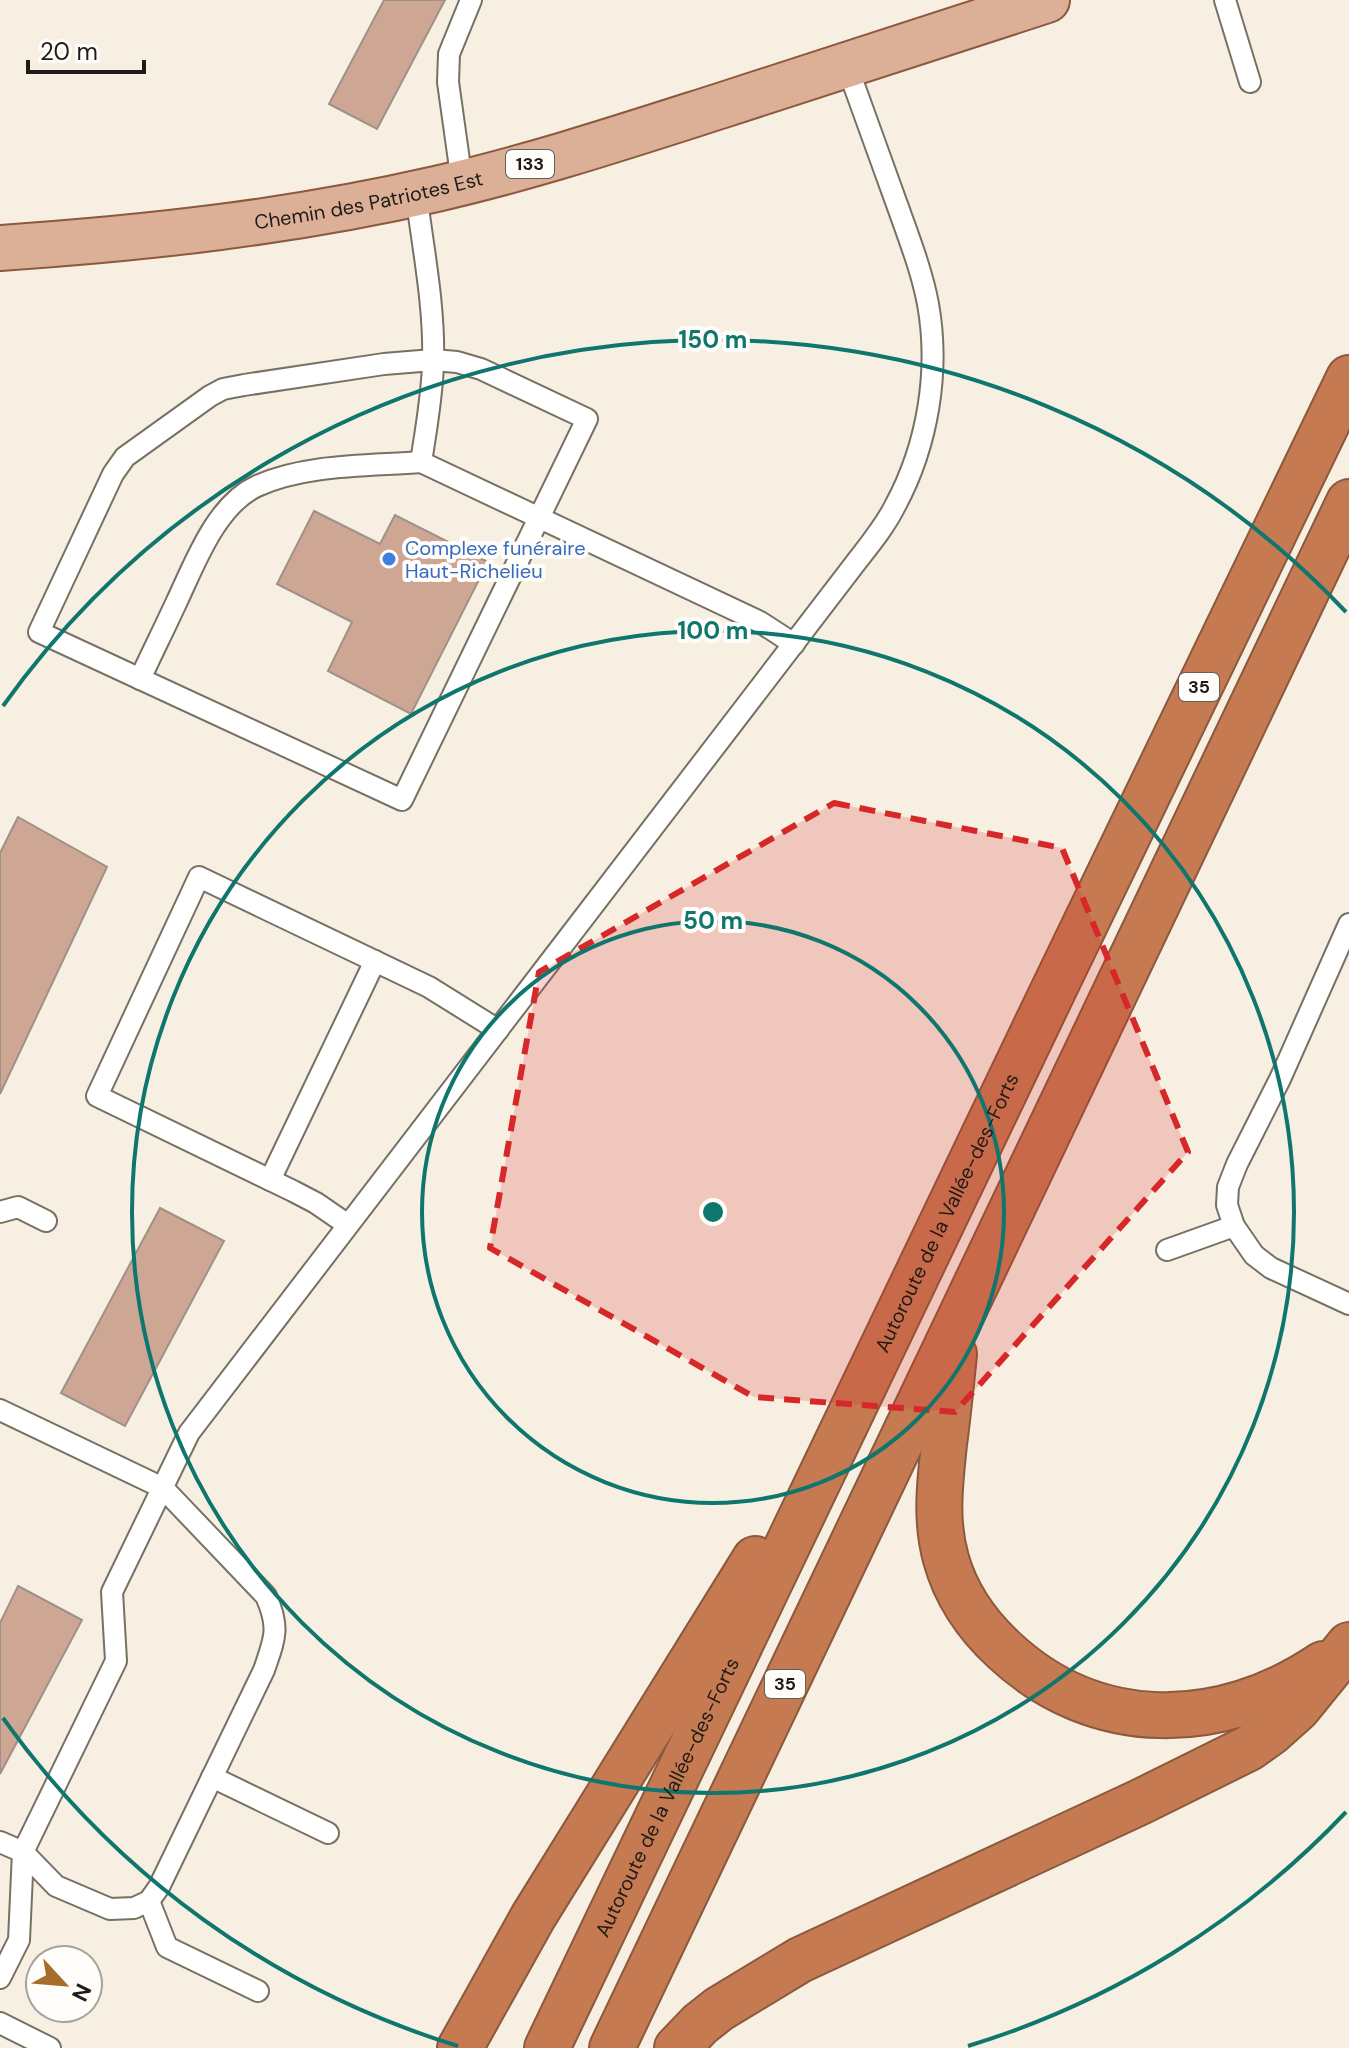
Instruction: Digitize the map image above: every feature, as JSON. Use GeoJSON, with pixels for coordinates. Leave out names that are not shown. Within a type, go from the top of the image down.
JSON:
{"type":"FeatureCollection","features":[{"type":"Feature","properties":{"kind":"highway","name":"Autoroute de la Vallée-des-Forts"},"geometry":{"type":"LineString","coordinates":[[547,2048],[1349,378]]}},
{"type":"Feature","properties":{"kind":"highway","name":"35"},"geometry":{"type":"LineString","coordinates":[[612,2048],[1349,502]]}},
{"type":"Feature","properties":{"kind":"highway"},"geometry":{"type":"LineString","coordinates":[[958,1321],[938,1504],[940,1531],[950,1571],[970,1613],[1016,1661],[1042,1680],[1103,1707],[1163,1716],[1199,1714],[1256,1698],[1290,1683],[1348,1646]]}},
{"type":"Feature","properties":{"kind":"highway"},"geometry":{"type":"LineString","coordinates":[[460,2048],[533,1917],[874,1367]]}},
{"type":"Feature","properties":{"kind":"highway"},"geometry":{"type":"LineString","coordinates":[[677,2048],[719,2009],[800,1960],[1249,1748],[1298,1708],[1348,1646]]}},
{"type":"Feature","properties":{"kind":"main road","name":"Chemin des Patriotes Est"},"geometry":{"type":"LineString","coordinates":[[0,248],[102,241],[233,226],[416,193],[647,130],[1047,0]]}},
{"type":"Feature","properties":{"kind":"lane"},"geometry":{"type":"LineString","coordinates":[[462,182],[448,82],[449,54],[471,0]]}},
{"type":"Feature","properties":{"kind":"lane"},"geometry":{"type":"LineString","coordinates":[[1225,0],[1250,82]]}},
{"type":"Feature","properties":{"kind":"lane"},"geometry":{"type":"LineString","coordinates":[[0,1978],[19,1940],[23,1852],[116,1661],[112,1592],[189,1433],[883,528],[896,505],[916,457],[929,407],[931,329],[922,278],[847,66]]}},
{"type":"Feature","properties":{"kind":"lane"},"geometry":{"type":"LineString","coordinates":[[416,193],[432,321],[433,360],[421,462]]}},
{"type":"Feature","properties":{"kind":"lane"},"geometry":{"type":"LineString","coordinates":[[433,360],[457,362],[481,369],[587,419],[402,800],[39,632],[113,474],[125,457],[210,396],[223,389],[384,364],[433,360]]}},
{"type":"Feature","properties":{"kind":"lane"},"geometry":{"type":"LineString","coordinates":[[140,679],[215,526],[234,503],[253,488],[278,478],[327,469],[421,462],[760,622],[794,644]]}},
{"type":"Feature","properties":{"kind":"lane"},"geometry":{"type":"LineString","coordinates":[[348,1225],[316,1203],[97,1096],[199,877],[429,987],[498,1030]]}},
{"type":"Feature","properties":{"kind":"lane"},"geometry":{"type":"LineString","coordinates":[[1349,924],[1280,1079],[1237,1164],[1228,1187],[1227,1205],[1234,1226],[1254,1255],[1271,1268],[1349,1304]]}},
{"type":"Feature","properties":{"kind":"lane"},"geometry":{"type":"LineString","coordinates":[[270,1180],[375,961]]}},
{"type":"Feature","properties":{"kind":"lane"},"geometry":{"type":"LineString","coordinates":[[0,1212],[18,1207],[46,1221]]}},
{"type":"Feature","properties":{"kind":"lane"},"geometry":{"type":"LineString","coordinates":[[1167,1250],[1234,1226]]}},
{"type":"Feature","properties":{"kind":"lane"},"geometry":{"type":"LineString","coordinates":[[0,1410],[163,1488],[266,1596],[275,1616],[275,1640],[264,1670],[159,1887],[149,1901],[134,1908],[110,1909],[56,1886],[23,1852],[0,1842]]}},
{"type":"Feature","properties":{"kind":"lane"},"geometry":{"type":"LineString","coordinates":[[212,1777],[328,1833]]}},
{"type":"Feature","properties":{"kind":"lane"},"geometry":{"type":"LineString","coordinates":[[149,1901],[167,1947],[258,1991]]}},
{"type":"Feature","properties":{"kind":"lane"},"geometry":{"type":"LineString","coordinates":[[0,2023],[50,2048]]}},
{"type":"Feature","properties":{"kind":"highlighted area"},"geometry":{"type":"Polygon","coordinates":[[[834,803],[1062,848],[1188,1152],[955,1412],[754,1397],[490,1248],[539,972],[834,803]]]}},
{"type":"Feature","properties":{"kind":"building"},"geometry":{"type":"Polygon","coordinates":[[[384,0],[445,0],[377,129],[329,104],[384,0]]]}},
{"type":"Feature","properties":{"kind":"building"},"geometry":{"type":"Polygon","coordinates":[[[314,511],[380,544],[395,515],[488,562],[411,714],[328,671],[352,622],[277,584],[314,511]]]}},
{"type":"Feature","properties":{"kind":"building"},"geometry":{"type":"Polygon","coordinates":[[[18,817],[107,867],[0,1094],[0,853],[18,817]]]}},
{"type":"Feature","properties":{"kind":"building"},"geometry":{"type":"Polygon","coordinates":[[[160,1208],[224,1241],[125,1426],[61,1393],[160,1208]]]}},
{"type":"Feature","properties":{"kind":"building"},"geometry":{"type":"Polygon","coordinates":[[[18,1586],[82,1620],[0,1774],[0,1623],[18,1586]]]}},
{"type":"Feature","properties":{"kind":"place","name":"Complexe funéraire Haut-Richelieu"},"geometry":{"type":"Point","coordinates":[389,559]}}]}
